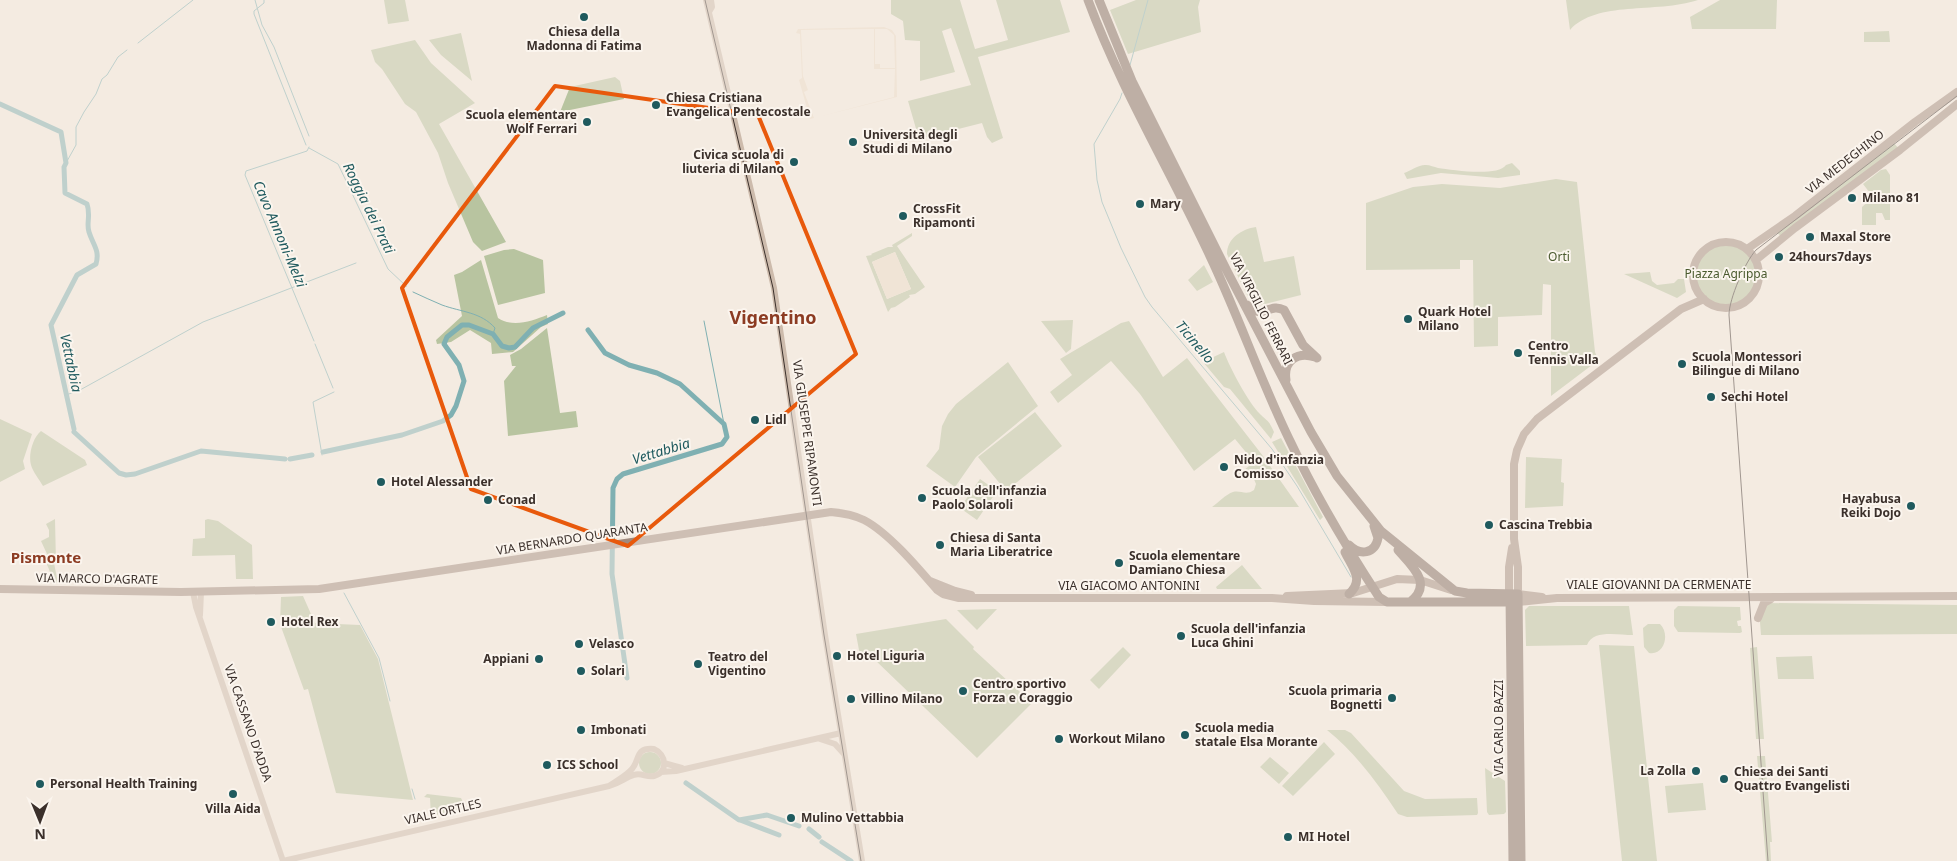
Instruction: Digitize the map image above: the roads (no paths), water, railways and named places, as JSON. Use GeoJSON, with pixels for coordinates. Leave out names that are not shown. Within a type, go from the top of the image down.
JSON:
{"type":"FeatureCollection","features":[{"type":"Feature","properties":{"kind":"main road","name":"VIA VIRGILIO FERRARI"},"geometry":{"type":"LineString","coordinates":[[1088,0],[1101,34],[1134,106],[1210,255],[1290,442],[1338,531],[1372,586]]}},
{"type":"Feature","properties":{"kind":"main road","name":"VIA VIRGILIO FERRARI"},"geometry":{"type":"LineString","coordinates":[[1100,0],[1136,89],[1290,394],[1323,455],[1381,531],[1455,591]]}},
{"type":"Feature","properties":{"kind":"main road","name":"VIA MEDEGHINO"},"geometry":{"type":"LineString","coordinates":[[1747,249],[1795,216],[1914,122],[1957,92]]}},
{"type":"Feature","properties":{"kind":"main road","name":"VIA MEDEGHINO"},"geometry":{"type":"LineString","coordinates":[[1756,260],[1957,104]]}},
{"type":"Feature","properties":{"kind":"main road"},"geometry":{"type":"LineString","coordinates":[[1717,243],[1738,244],[1747,249],[1756,260],[1759,270],[1757,287],[1749,299],[1737,306],[1728,308],[1711,304],[1697,290],[1694,269],[1698,258],[1706,248],[1717,243]]}},
{"type":"Feature","properties":{"kind":"main road"},"geometry":{"type":"LineString","coordinates":[[1514,598],[1518,567],[1514,539],[1514,464],[1517,450],[1524,434],[1537,419],[1681,309],[1697,290]]}},
{"type":"Feature","properties":{"kind":"main road"},"geometry":{"type":"LineString","coordinates":[[1681,309],[1704,299]]}},
{"type":"Feature","properties":{"kind":"main road"},"geometry":{"type":"LineString","coordinates":[[1243,301],[1252,310],[1259,312],[1277,307],[1284,310],[1304,345],[1317,358],[1309,355],[1300,356],[1287,364],[1285,373],[1290,394]]}},
{"type":"Feature","properties":{"kind":"main road","name":"VIA BERNARDO QUARANTA"},"geometry":{"type":"LineString","coordinates":[[339,586],[807,514],[839,513],[866,521],[889,539],[928,580]]}},
{"type":"Feature","properties":{"kind":"main road"},"geometry":{"type":"LineString","coordinates":[[1344,540],[1351,548],[1359,552],[1367,552],[1375,546],[1378,533],[1366,513]]}},
{"type":"Feature","properties":{"kind":"main road"},"geometry":{"type":"LineString","coordinates":[[1338,531],[1342,546],[1357,575],[1357,585],[1350,594]]}},
{"type":"Feature","properties":{"kind":"main road"},"geometry":{"type":"LineString","coordinates":[[1381,531],[1417,572],[1420,580],[1420,592],[1410,602]]}},
{"type":"Feature","properties":{"kind":"main road","name":"VIA GIACOMO ANTONINI"},"geometry":{"type":"LineString","coordinates":[[1272,598],[1309,594],[1350,594],[1397,579],[1420,580],[1455,591],[1514,598]]}},
{"type":"Feature","properties":{"kind":"main road","name":"VIA GIACOMO ANTONINI"},"geometry":{"type":"LineString","coordinates":[[928,580],[937,590],[948,596],[959,598],[1272,598],[1310,601],[1387,602],[1514,598]]}},
{"type":"Feature","properties":{"kind":"main road","name":"VIA MARCO D'AGRATE"},"geometry":{"type":"LineString","coordinates":[[0,589],[197,592],[319,589],[339,586]]}},
{"type":"Feature","properties":{"kind":"main road"},"geometry":{"type":"LineString","coordinates":[[1372,586],[1379,597],[1387,602]]}},
{"type":"Feature","properties":{"kind":"main road","name":"VIALE GIOVANNI DA CERMENATE"},"geometry":{"type":"LineString","coordinates":[[1760,597],[1771,599],[1957,598]]}},
{"type":"Feature","properties":{"kind":"main road","name":"VIALE GIOVANNI DA CERMENATE"},"geometry":{"type":"LineString","coordinates":[[1514,598],[1957,598]]}},
{"type":"Feature","properties":{"kind":"main road","name":"VIA CARLO BAZZI"},"geometry":{"type":"LineString","coordinates":[[1513,861],[1514,598]]}},
{"type":"Feature","properties":{"kind":"main road","name":"VIA CARLO BAZZI"},"geometry":{"type":"LineString","coordinates":[[1514,598],[1521,861]]}},
{"type":"Feature","properties":{"kind":"main road"},"geometry":{"type":"LineString","coordinates":[[1758,618],[1764,604],[1771,599]]}},
{"type":"Feature","properties":{"kind":"street","name":"VIA GIUSEPPE RIPAMONTI"},"geometry":{"type":"LineString","coordinates":[[706,0],[773,285],[862,861]]}},
{"type":"Feature","properties":{"kind":"street","name":"VIA GIUSEPPE RIPAMONTI"},"geometry":{"type":"LineString","coordinates":[[709,12],[712,8],[711,0]]}},
{"type":"Feature","properties":{"kind":"street","name":"VIA CASSANO D'ADDA"},"geometry":{"type":"LineString","coordinates":[[197,592],[200,618],[283,861]]}},
{"type":"Feature","properties":{"kind":"street","name":"VIALE ORTLES"},"geometry":{"type":"LineString","coordinates":[[283,861],[609,786],[621,783],[636,774],[654,776],[661,772],[687,768],[841,733]]}},
{"type":"Feature","properties":{"kind":"street"},"geometry":{"type":"LineString","coordinates":[[816,739],[830,742],[845,754]]}},
{"type":"Feature","properties":{"kind":"street","name":"VIALE ORTLES"},"geometry":{"type":"LineString","coordinates":[[609,786],[632,768],[640,753],[651,749],[660,753],[664,763],[687,768]]}},
{"type":"Feature","properties":{"kind":"street"},"geometry":{"type":"LineString","coordinates":[[636,762],[638,770],[643,775]]}},
{"type":"Feature","properties":{"kind":"street"},"geometry":{"type":"LineString","coordinates":[[661,772],[664,763]]}},
{"type":"Feature","properties":{"kind":"waterway"},"geometry":{"type":"LineString","coordinates":[[138,43],[193,0]]}},
{"type":"Feature","properties":{"kind":"waterway","name":"Cavo Annoni-Melzi"},"geometry":{"type":"LineString","coordinates":[[255,0],[262,25],[274,47],[309,136]]}},
{"type":"Feature","properties":{"kind":"waterway","name":"Roggia dei Prati"},"geometry":{"type":"LineString","coordinates":[[264,0],[264,3],[254,11],[254,14],[306,145]]}},
{"type":"Feature","properties":{"kind":"waterway"},"geometry":{"type":"LineString","coordinates":[[1130,65],[1148,0]]}},
{"type":"Feature","properties":{"kind":"waterway"},"geometry":{"type":"LineString","coordinates":[[66,163],[76,145],[76,127],[84,112],[96,94],[102,79],[107,75],[118,57],[127,50]]}},
{"type":"Feature","properties":{"kind":"waterway","name":"Ticinello"},"geometry":{"type":"LineString","coordinates":[[1122,93],[1094,144],[1097,180],[1102,202],[1121,248],[1145,297],[1152,307],[1272,449],[1297,486],[1351,577]]}},
{"type":"Feature","properties":{"kind":"waterway","name":"Vettabbia"},"geometry":{"type":"LineString","coordinates":[[0,104],[61,132],[66,163],[64,167],[65,193],[87,204],[88,208],[88,229],[97,251],[96,264],[77,275],[51,325],[74,429]]}},
{"type":"Feature","properties":{"kind":"waterway","name":"Cavo Annoni-Melzi"},"geometry":{"type":"LineString","coordinates":[[309,147],[307,151],[246,171],[245,175],[314,341]]}},
{"type":"Feature","properties":{"kind":"waterway","name":"Roggia dei Prati"},"geometry":{"type":"LineString","coordinates":[[309,148],[338,164],[388,269],[406,286]]}},
{"type":"Feature","properties":{"kind":"waterway"},"geometry":{"type":"LineString","coordinates":[[66,395],[80,390],[203,322],[356,263]]}},
{"type":"Feature","properties":{"kind":"waterway","name":"Roggia dei Prati"},"geometry":{"type":"LineString","coordinates":[[413,292],[442,305],[483,319],[495,328],[493,334]]}},
{"type":"Feature","properties":{"kind":"waterway","name":"Vettabbia"},"geometry":{"type":"LineString","coordinates":[[323,452],[402,435],[443,421],[451,415],[464,381],[459,365],[444,344],[447,337],[462,325],[469,325],[493,334],[502,346],[509,348],[515,347],[533,328],[563,313]]}},
{"type":"Feature","properties":{"kind":"waterway"},"geometry":{"type":"LineString","coordinates":[[704,321],[724,424]]}},
{"type":"Feature","properties":{"kind":"waterway","name":"Vettabbia"},"geometry":{"type":"LineString","coordinates":[[588,330],[605,353],[629,365],[657,373],[680,384],[724,424],[727,437],[722,444],[623,474],[617,479],[613,488],[612,574],[627,678]]}},
{"type":"Feature","properties":{"kind":"waterway","name":"Cavo Annoni-Melzi"},"geometry":{"type":"LineString","coordinates":[[315,344],[333,388]]}},
{"type":"Feature","properties":{"kind":"waterway","name":"Cavo Annoni-Melzi"},"geometry":{"type":"LineString","coordinates":[[322,455],[313,402],[334,392]]}},
{"type":"Feature","properties":{"kind":"waterway","name":"Vettabbia"},"geometry":{"type":"LineString","coordinates":[[74,432],[119,473],[126,475],[135,474],[201,451],[285,459]]}},
{"type":"Feature","properties":{"kind":"waterway","name":"Vettabbia"},"geometry":{"type":"LineString","coordinates":[[290,459],[312,455]]}},
{"type":"Feature","properties":{"kind":"waterway","name":"Cavo Annoni-Melzi"},"geometry":{"type":"LineString","coordinates":[[344,593],[379,658],[390,701]]}},
{"type":"Feature","properties":{"kind":"waterway","name":"Vettabbia"},"geometry":{"type":"LineString","coordinates":[[686,783],[739,820],[767,815],[799,826]]}},
{"type":"Feature","properties":{"kind":"waterway","name":"Cavo Annoni-Melzi"},"geometry":{"type":"LineString","coordinates":[[412,789],[415,799]]}},
{"type":"Feature","properties":{"kind":"waterway","name":"Vettabbia"},"geometry":{"type":"LineString","coordinates":[[740,820],[779,835]]}},
{"type":"Feature","properties":{"kind":"waterway","name":"Vettabbia"},"geometry":{"type":"LineString","coordinates":[[809,829],[819,837]]}},
{"type":"Feature","properties":{"kind":"waterway","name":"Vettabbia"},"geometry":{"type":"LineString","coordinates":[[822,842],[851,861]]}},
{"type":"Feature","properties":{"kind":"tram line"},"geometry":{"type":"LineString","coordinates":[[705,0],[773,288],[824,635],[861,861]]}},
{"type":"Feature","properties":{"kind":"tram line"},"geometry":{"type":"LineString","coordinates":[[1768,861],[1730,308],[1743,272],[1756,250],[1957,96]]}},
{"type":"Feature","properties":{"kind":"place","name":"Chiesa della Madonna di Fatima"},"geometry":{"type":"Point","coordinates":[584,17]}},
{"type":"Feature","properties":{"kind":"place","name":"Chiesa Cristiana Evangelica Pentecostale"},"geometry":{"type":"Point","coordinates":[656,105]}},
{"type":"Feature","properties":{"kind":"place","name":"Scuola elementare Wolf Ferrari"},"geometry":{"type":"Point","coordinates":[587,122]}},
{"type":"Feature","properties":{"kind":"place","name":"Università degli Studi di Milano"},"geometry":{"type":"Point","coordinates":[853,142]}},
{"type":"Feature","properties":{"kind":"place","name":"Civica scuola di liuteria di Milano"},"geometry":{"type":"Point","coordinates":[794,162]}},
{"type":"Feature","properties":{"kind":"place","name":"Milano 81"},"geometry":{"type":"Point","coordinates":[1852,198]}},
{"type":"Feature","properties":{"kind":"place","name":"Mary"},"geometry":{"type":"Point","coordinates":[1140,204]}},
{"type":"Feature","properties":{"kind":"place","name":"CrossFit Ripamonti"},"geometry":{"type":"Point","coordinates":[903,216]}},
{"type":"Feature","properties":{"kind":"place","name":"Maxal Store"},"geometry":{"type":"Point","coordinates":[1810,237]}},
{"type":"Feature","properties":{"kind":"place","name":"24hours7days"},"geometry":{"type":"Point","coordinates":[1779,257]}},
{"type":"Feature","properties":{"kind":"place","name":"Quark Hotel Milano"},"geometry":{"type":"Point","coordinates":[1408,319]}},
{"type":"Feature","properties":{"kind":"place","name":"Centro Tennis Valla"},"geometry":{"type":"Point","coordinates":[1518,353]}},
{"type":"Feature","properties":{"kind":"place","name":"Scuola Montessori Bilingue di Milano"},"geometry":{"type":"Point","coordinates":[1682,364]}},
{"type":"Feature","properties":{"kind":"place","name":"Sechi Hotel"},"geometry":{"type":"Point","coordinates":[1711,397]}},
{"type":"Feature","properties":{"kind":"place","name":"Lidl"},"geometry":{"type":"Point","coordinates":[755,420]}},
{"type":"Feature","properties":{"kind":"place","name":"Nido d'infanzia Comisso"},"geometry":{"type":"Point","coordinates":[1224,467]}},
{"type":"Feature","properties":{"kind":"place","name":"Hotel Alessander"},"geometry":{"type":"Point","coordinates":[381,482]}},
{"type":"Feature","properties":{"kind":"place","name":"Scuola dell'infanzia Paolo Solaroli"},"geometry":{"type":"Point","coordinates":[922,498]}},
{"type":"Feature","properties":{"kind":"place","name":"Conad"},"geometry":{"type":"Point","coordinates":[488,500]}},
{"type":"Feature","properties":{"kind":"place","name":"Hayabusa Reiki Dojo"},"geometry":{"type":"Point","coordinates":[1911,506]}},
{"type":"Feature","properties":{"kind":"place","name":"Cascina Trebbia"},"geometry":{"type":"Point","coordinates":[1489,525]}},
{"type":"Feature","properties":{"kind":"place","name":"Chiesa di Santa Maria Liberatrice"},"geometry":{"type":"Point","coordinates":[940,545]}},
{"type":"Feature","properties":{"kind":"place","name":"Scuola elementare Damiano Chiesa"},"geometry":{"type":"Point","coordinates":[1119,563]}},
{"type":"Feature","properties":{"kind":"place","name":"Hotel Rex"},"geometry":{"type":"Point","coordinates":[271,622]}},
{"type":"Feature","properties":{"kind":"place","name":"Scuola dell'infanzia Luca Ghini"},"geometry":{"type":"Point","coordinates":[1181,636]}},
{"type":"Feature","properties":{"kind":"place","name":"Velasco"},"geometry":{"type":"Point","coordinates":[579,644]}},
{"type":"Feature","properties":{"kind":"place","name":"Hotel Liguria"},"geometry":{"type":"Point","coordinates":[837,656]}},
{"type":"Feature","properties":{"kind":"place","name":"Appiani"},"geometry":{"type":"Point","coordinates":[539,659]}},
{"type":"Feature","properties":{"kind":"place","name":"Teatro del Vigentino"},"geometry":{"type":"Point","coordinates":[698,664]}},
{"type":"Feature","properties":{"kind":"place","name":"Solari"},"geometry":{"type":"Point","coordinates":[581,671]}},
{"type":"Feature","properties":{"kind":"place","name":"Centro sportivo Forza e Coraggio"},"geometry":{"type":"Point","coordinates":[963,691]}},
{"type":"Feature","properties":{"kind":"place","name":"Scuola primaria Bognetti"},"geometry":{"type":"Point","coordinates":[1392,698]}},
{"type":"Feature","properties":{"kind":"place","name":"Villino Milano"},"geometry":{"type":"Point","coordinates":[851,699]}},
{"type":"Feature","properties":{"kind":"place","name":"Imbonati"},"geometry":{"type":"Point","coordinates":[581,730]}},
{"type":"Feature","properties":{"kind":"place","name":"Scuola media statale Elsa Morante"},"geometry":{"type":"Point","coordinates":[1185,735]}},
{"type":"Feature","properties":{"kind":"place","name":"Workout Milano"},"geometry":{"type":"Point","coordinates":[1059,739]}},
{"type":"Feature","properties":{"kind":"place","name":"ICS School"},"geometry":{"type":"Point","coordinates":[547,765]}},
{"type":"Feature","properties":{"kind":"place","name":"La Zolla"},"geometry":{"type":"Point","coordinates":[1696,771]}},
{"type":"Feature","properties":{"kind":"place","name":"Chiesa dei Santi Quattro Evangelisti"},"geometry":{"type":"Point","coordinates":[1724,779]}},
{"type":"Feature","properties":{"kind":"place","name":"Personal Health Training"},"geometry":{"type":"Point","coordinates":[40,784]}},
{"type":"Feature","properties":{"kind":"place","name":"Villa Aida"},"geometry":{"type":"Point","coordinates":[233,794]}},
{"type":"Feature","properties":{"kind":"place","name":"Mulino Vettabbia"},"geometry":{"type":"Point","coordinates":[791,818]}},
{"type":"Feature","properties":{"kind":"place","name":"MI Hotel"},"geometry":{"type":"Point","coordinates":[1288,837]}},
{"type":"Feature","properties":{"kind":"district","name":"Vigentino"},"geometry":{"type":"Point","coordinates":[773,318]}},
{"type":"Feature","properties":{"kind":"district","name":"Pismonte"},"geometry":{"type":"Point","coordinates":[46,558]}},
{"type":"Feature","properties":{"kind":"park label","name":"Orti"},"geometry":{"type":"Point","coordinates":[1559,257]}},
{"type":"Feature","properties":{"kind":"park label","name":"Piazza Agrippa"},"geometry":{"type":"Point","coordinates":[1726,274]}}]}
